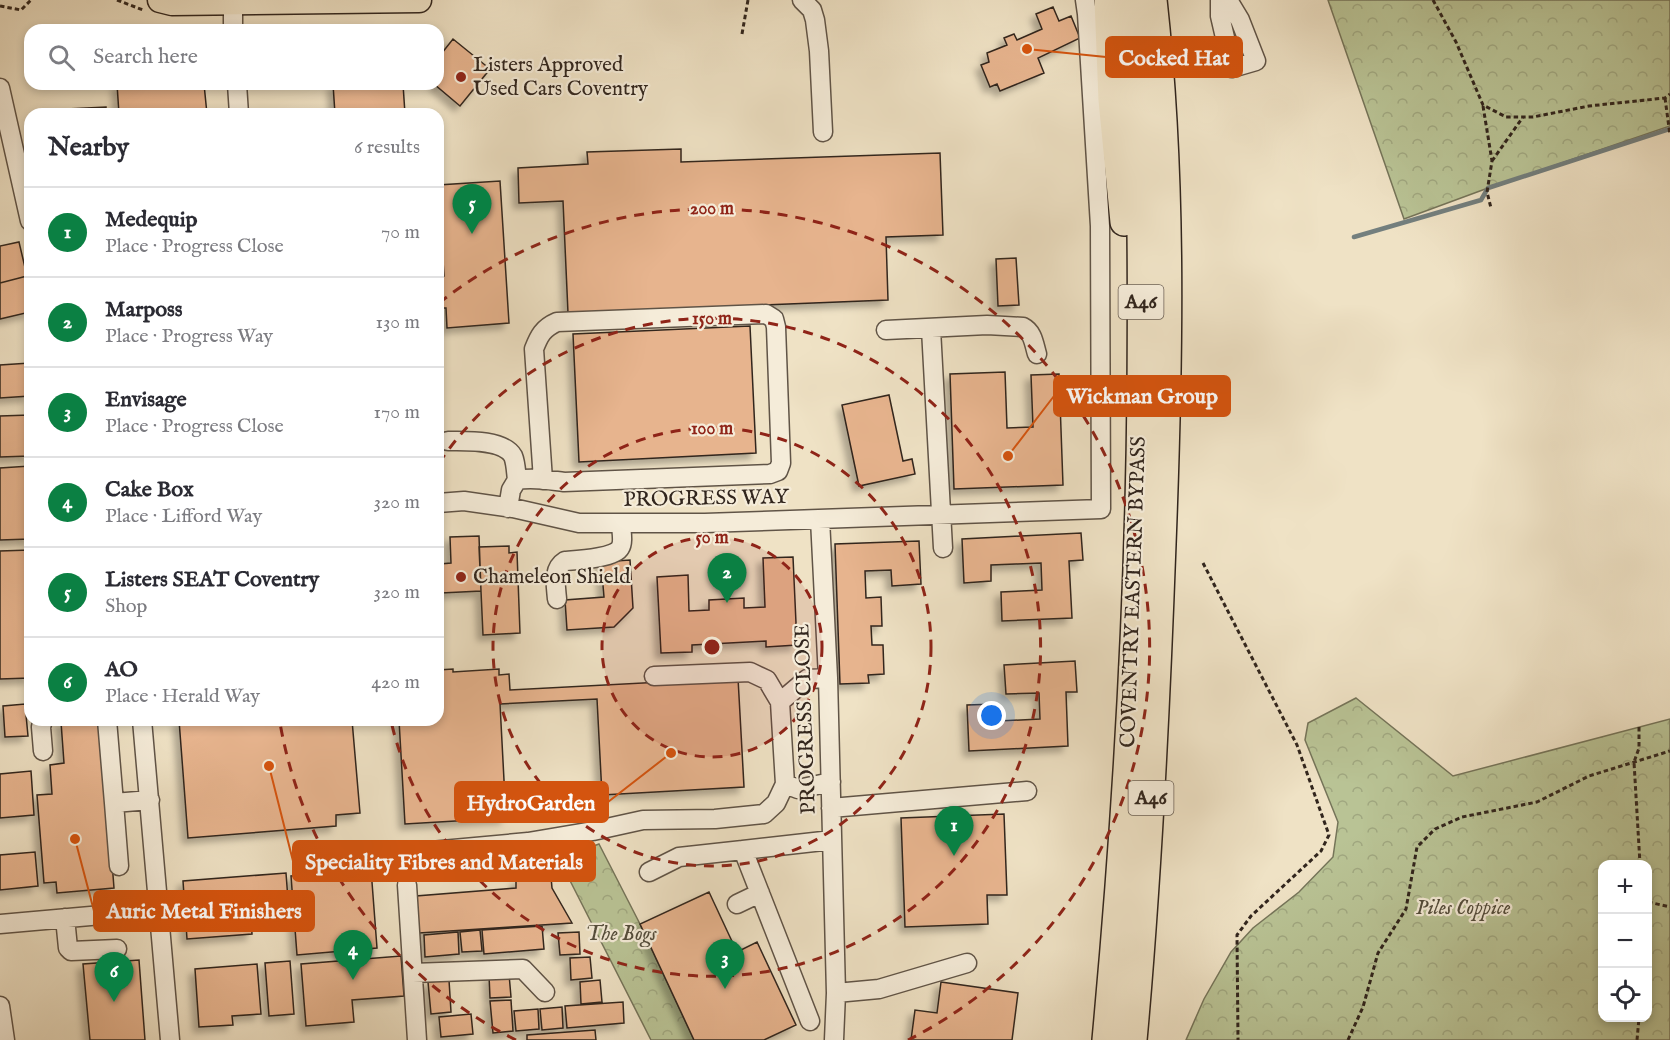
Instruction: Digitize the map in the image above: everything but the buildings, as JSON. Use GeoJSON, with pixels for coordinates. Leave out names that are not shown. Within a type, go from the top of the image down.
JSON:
{"type":"FeatureCollection","features":[{"type":"Feature","properties":{"kind":"highway"},"geometry":{"type":"LineString","coordinates":[[1108,0],[1112,100],[1125,232],[1130,339],[1126,488],[1137,604]]}},
{"type":"Feature","properties":{"kind":"highway","name":"COVENTRY EASTERN BYPASS"},"geometry":{"type":"LineString","coordinates":[[1106,1040],[1115,941],[1137,604],[1142,333],[1134,71],[1127,0]]}},
{"type":"Feature","properties":{"kind":"highway","name":"COVENTRY EASTERN BYPASS"},"geometry":{"type":"LineString","coordinates":[[1133,1040],[1149,836],[1166,429],[1168,192],[1153,0]]}},
{"type":"Feature","properties":{"kind":"highway"},"geometry":{"type":"LineString","coordinates":[[1161,556],[1178,428],[1179,192],[1165,0]]}},
{"type":"Feature","properties":{"kind":"main road"},"geometry":{"type":"LineString","coordinates":[[152,5],[419,0]]}},
{"type":"Feature","properties":{"kind":"street"},"geometry":{"type":"LineString","coordinates":[[802,0],[812,10],[815,20],[823,132]]}},
{"type":"Feature","properties":{"kind":"street","name":"PROGRESS WAY"},"geometry":{"type":"LineString","coordinates":[[444,503],[464,501],[579,523],[621,524],[1101,509],[1100,226],[1087,14],[1084,0]]}},
{"type":"Feature","properties":{"kind":"street"},"geometry":{"type":"LineString","coordinates":[[1220,0],[1220,16],[1232,68],[1256,61],[1240,20],[1228,0]]}},
{"type":"Feature","properties":{"kind":"street"},"geometry":{"type":"LineString","coordinates":[[233,3],[233,24]]}},
{"type":"Feature","properties":{"kind":"street"},"geometry":{"type":"LineString","coordinates":[[0,88],[24,194]]}},
{"type":"Feature","properties":{"kind":"street"},"geometry":{"type":"LineString","coordinates":[[237,90],[239,108]]}},
{"type":"Feature","properties":{"kind":"street"},"geometry":{"type":"LineString","coordinates":[[517,480],[528,478],[543,480],[564,482],[736,476],[770,474],[778,471],[781,463],[774,319],[766,314],[557,322],[547,326],[539,336],[534,349],[543,480]]}},
{"type":"Feature","properties":{"kind":"street"},"geometry":{"type":"LineString","coordinates":[[886,330],[978,326],[1023,327],[1028,329],[1032,335],[1037,354]]}},
{"type":"Feature","properties":{"kind":"street"},"geometry":{"type":"LineString","coordinates":[[931,329],[943,548]]}},
{"type":"Feature","properties":{"kind":"street"},"geometry":{"type":"LineString","coordinates":[[448,441],[482,441],[507,449],[514,458],[517,480],[511,490],[508,508]]}},
{"type":"Feature","properties":{"kind":"street","name":"PROGRESS CLOSE"},"geometry":{"type":"LineString","coordinates":[[820,519],[831,782],[836,993],[834,1040]]}},
{"type":"Feature","properties":{"kind":"street"},"geometry":{"type":"LineString","coordinates":[[556,599],[556,571],[560,564],[565,561],[605,556],[618,551],[622,544],[621,524]]}},
{"type":"Feature","properties":{"kind":"street"},"geometry":{"type":"LineString","coordinates":[[431,851],[528,842],[643,820],[715,819],[764,814],[776,803],[785,784],[780,702],[767,680],[750,672],[654,676]]}},
{"type":"Feature","properties":{"kind":"street"},"geometry":{"type":"LineString","coordinates":[[780,702],[807,679],[828,678]]}},
{"type":"Feature","properties":{"kind":"street"},"geometry":{"type":"LineString","coordinates":[[41,726],[43,751]]}},
{"type":"Feature","properties":{"kind":"street"},"geometry":{"type":"LineString","coordinates":[[108,726],[119,866]]}},
{"type":"Feature","properties":{"kind":"street"},"geometry":{"type":"LineString","coordinates":[[143,726],[170,1040]]}},
{"type":"Feature","properties":{"kind":"street"},"geometry":{"type":"LineString","coordinates":[[785,784],[798,789],[831,782]]}},
{"type":"Feature","properties":{"kind":"street"},"geometry":{"type":"LineString","coordinates":[[831,808],[1027,791]]}},
{"type":"Feature","properties":{"kind":"street"},"geometry":{"type":"LineString","coordinates":[[114,803],[150,800]]}},
{"type":"Feature","properties":{"kind":"street"},"geometry":{"type":"LineString","coordinates":[[649,872],[679,857],[832,840]]}},
{"type":"Feature","properties":{"kind":"street"},"geometry":{"type":"LineString","coordinates":[[743,850],[810,1021]]}},
{"type":"Feature","properties":{"kind":"street"},"geometry":{"type":"LineString","coordinates":[[406,885],[417,1040]]}},
{"type":"Feature","properties":{"kind":"street"},"geometry":{"type":"LineString","coordinates":[[736,904],[760,893]]}},
{"type":"Feature","properties":{"kind":"street"},"geometry":{"type":"LineString","coordinates":[[0,924],[158,910]]}},
{"type":"Feature","properties":{"kind":"street"},"geometry":{"type":"LineString","coordinates":[[65,918],[68,948],[71,951],[117,949]]}},
{"type":"Feature","properties":{"kind":"street"},"geometry":{"type":"LineString","coordinates":[[836,993],[879,988],[968,963]]}},
{"type":"Feature","properties":{"kind":"street"},"geometry":{"type":"LineString","coordinates":[[412,973],[523,969],[545,992]]}},
{"type":"Feature","properties":{"kind":"street"},"geometry":{"type":"LineString","coordinates":[[0,1006],[5,1040]]}},
{"type":"Feature","properties":{"kind":"path"},"geometry":{"type":"LineString","coordinates":[[0,6],[21,10],[31,0]]}},
{"type":"Feature","properties":{"kind":"path"},"geometry":{"type":"LineString","coordinates":[[117,0],[152,5]]}},
{"type":"Feature","properties":{"kind":"path"},"geometry":{"type":"LineString","coordinates":[[742,34],[748,0]]}},
{"type":"Feature","properties":{"kind":"path"},"geometry":{"type":"LineString","coordinates":[[1433,0],[1456,42],[1483,105],[1492,161],[1487,192],[1490,205]]}},
{"type":"Feature","properties":{"kind":"path"},"geometry":{"type":"LineString","coordinates":[[1483,105],[1506,117],[1533,117],[1589,106],[1665,98],[1670,94]]}},
{"type":"Feature","properties":{"kind":"path"},"geometry":{"type":"LineString","coordinates":[[1665,98],[1670,135]]}},
{"type":"Feature","properties":{"kind":"path"},"geometry":{"type":"LineString","coordinates":[[1492,161],[1523,117]]}},
{"type":"Feature","properties":{"kind":"path"},"geometry":{"type":"LineString","coordinates":[[1203,563],[1297,745],[1329,835],[1321,851],[1251,916],[1237,935],[1238,1040]]}},
{"type":"Feature","properties":{"kind":"path"},"geometry":{"type":"LineString","coordinates":[[1639,727],[1639,748],[1634,762],[1640,860]]}},
{"type":"Feature","properties":{"kind":"path"},"geometry":{"type":"LineString","coordinates":[[1348,1040],[1363,1007],[1378,953],[1406,909],[1417,847],[1435,829],[1462,817],[1537,802],[1589,776],[1670,751]]}},
{"type":"Feature","properties":{"kind":"path"},"geometry":{"type":"LineString","coordinates":[[1652,903],[1670,907]]}},
{"type":"Feature","properties":{"kind":"path"},"geometry":{"type":"LineString","coordinates":[[1637,1040],[1639,1022]]}},
{"type":"Feature","properties":{"kind":"green space"},"geometry":{"type":"Polygon","coordinates":[[[1328,0],[1670,0],[1670,126],[1404,219],[1328,0]]]}},
{"type":"Feature","properties":{"kind":"green space","name":"Piles Coppice"},"geometry":{"type":"Polygon","coordinates":[[[1356,698],[1453,776],[1670,719],[1670,1040],[1186,1040],[1204,999],[1231,952],[1253,928],[1299,892],[1333,857],[1338,822],[1305,740],[1308,723],[1356,698]]]}},
{"type":"Feature","properties":{"kind":"green space","name":"The Bogs"},"geometry":{"type":"Polygon","coordinates":[[[599,844],[640,924],[694,1040],[651,1040],[559,859],[599,844]]]}},
{"type":"Feature","properties":{"kind":"waterway"},"geometry":{"type":"LineString","coordinates":[[1354,237],[1481,200],[1488,188],[1670,129]]}},
{"type":"Feature","properties":{"kind":"place","name":"Cocked Hat"},"geometry":{"type":"Point","coordinates":[1027,49]}},
{"type":"Feature","properties":{"kind":"place","name":"Listers Approved Used Cars Coventry"},"geometry":{"type":"Point","coordinates":[461,77]}},
{"type":"Feature","properties":{"kind":"place","name":"Listers SEAT Coventry"},"geometry":{"type":"Point","coordinates":[472,234]}},
{"type":"Feature","properties":{"kind":"place","name":"Wickman Group"},"geometry":{"type":"Point","coordinates":[1008,456]}},
{"type":"Feature","properties":{"kind":"place","name":"Chameleon Shield"},"geometry":{"type":"Point","coordinates":[461,577]}},
{"type":"Feature","properties":{"kind":"place","name":"Marposs"},"geometry":{"type":"Point","coordinates":[727,603]}},
{"type":"Feature","properties":{"kind":"place","name":"HydroGarden"},"geometry":{"type":"Point","coordinates":[671,753]}},
{"type":"Feature","properties":{"kind":"place","name":"Speciality Fibres and Materials"},"geometry":{"type":"Point","coordinates":[269,766]}},
{"type":"Feature","properties":{"kind":"place","name":"Auric Metal Finishers"},"geometry":{"type":"Point","coordinates":[75,839]}},
{"type":"Feature","properties":{"kind":"place","name":"Medequip"},"geometry":{"type":"Point","coordinates":[954,856]}},
{"type":"Feature","properties":{"kind":"place","name":"Cake Box"},"geometry":{"type":"Point","coordinates":[353,980]}},
{"type":"Feature","properties":{"kind":"place","name":"Envisage"},"geometry":{"type":"Point","coordinates":[725,989]}},
{"type":"Feature","properties":{"kind":"place","name":"AO"},"geometry":{"type":"Point","coordinates":[114,1002]}}]}
